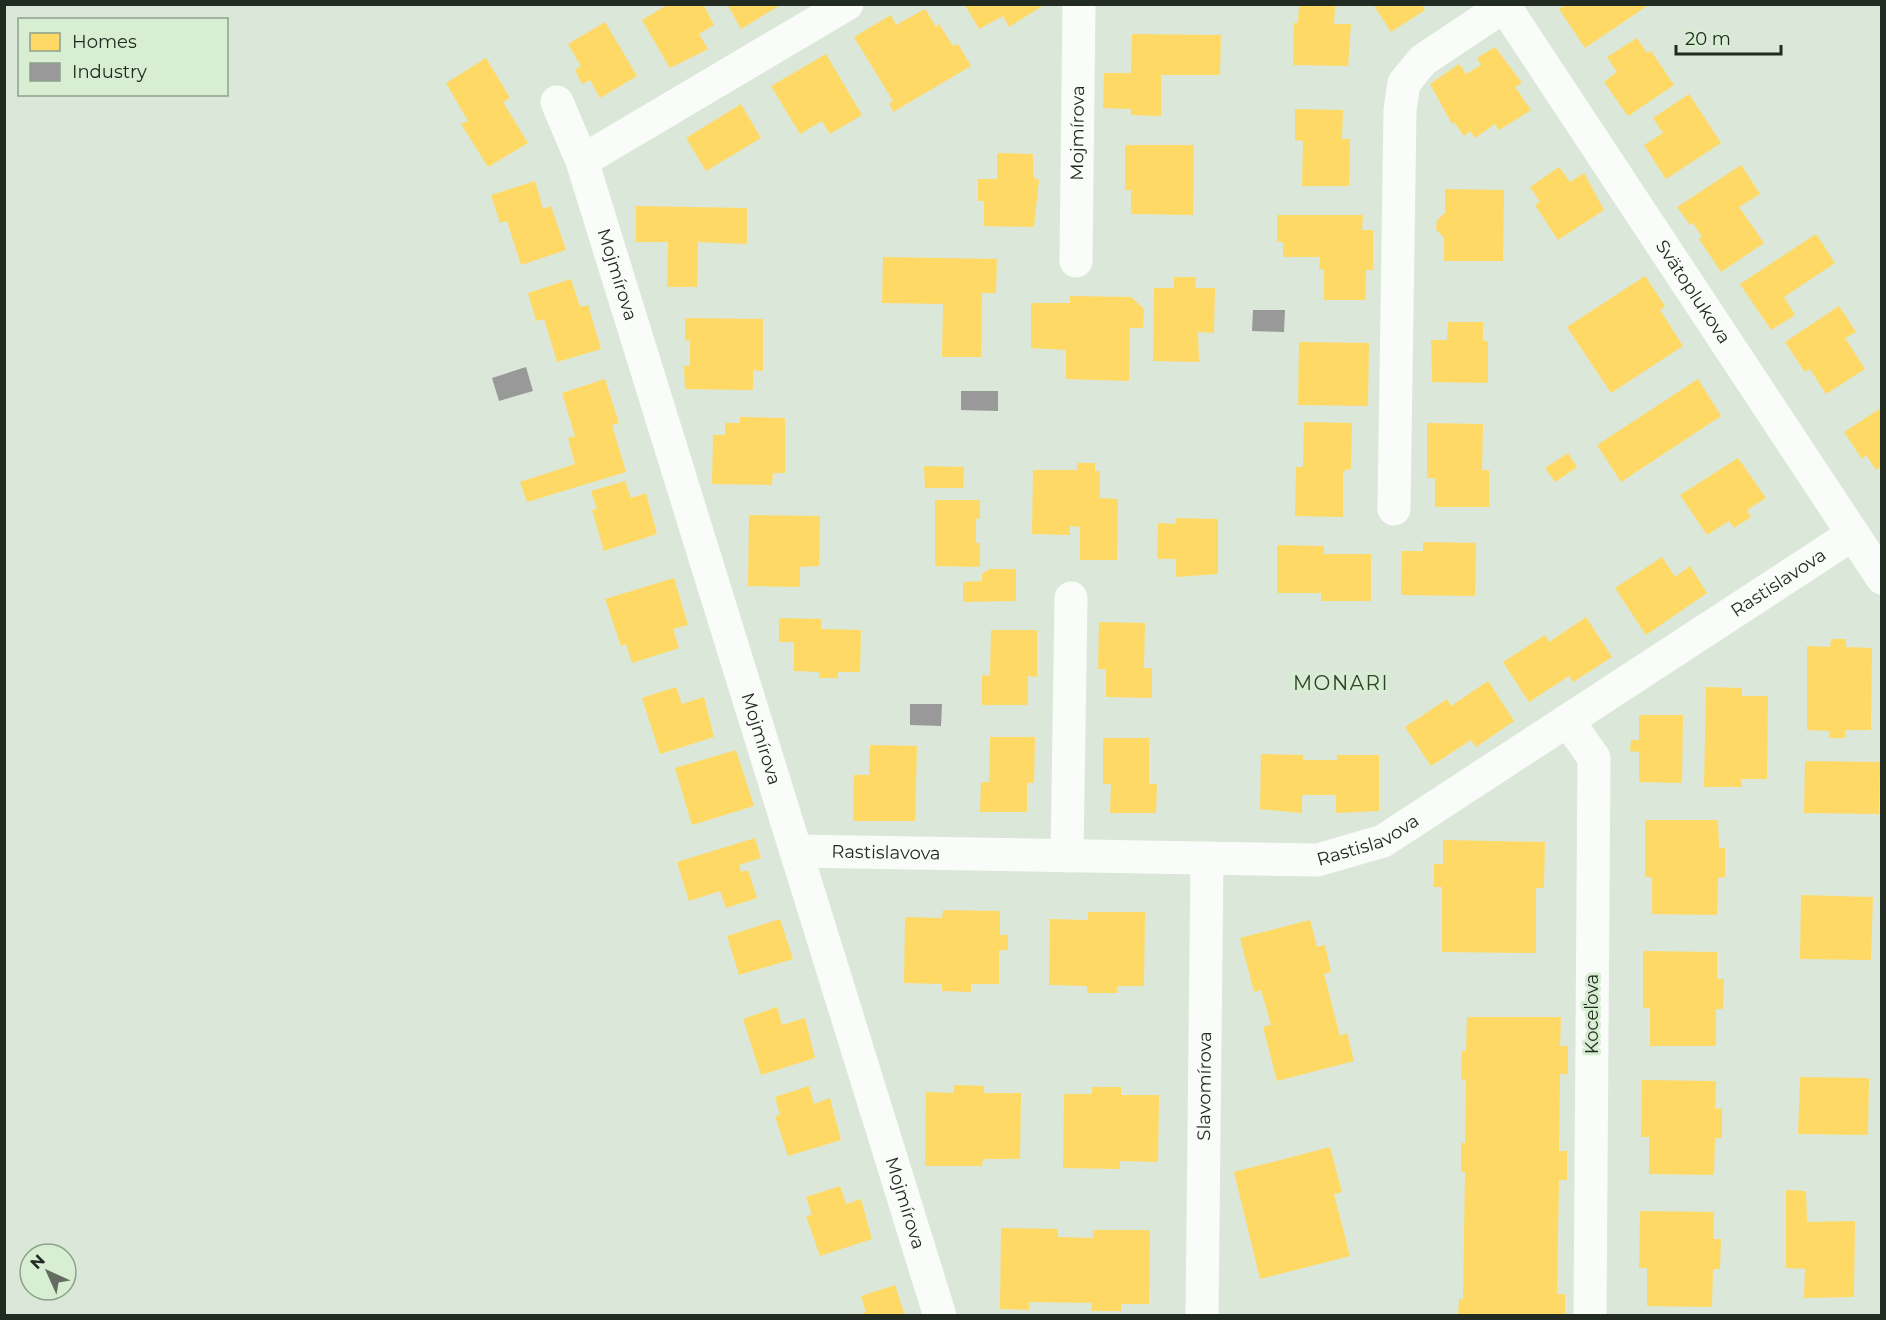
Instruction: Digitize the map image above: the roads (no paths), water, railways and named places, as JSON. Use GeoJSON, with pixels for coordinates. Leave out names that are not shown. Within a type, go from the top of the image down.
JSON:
{"type":"FeatureCollection","features":[{"type":"Feature","properties":{"kind":"street"},"geometry":{"type":"LineString","coordinates":[[582,161],[847,4]]}},
{"type":"Feature","properties":{"kind":"street","name":"Mojmírova"},"geometry":{"type":"LineString","coordinates":[[1076,261],[1079,4]]}},
{"type":"Feature","properties":{"kind":"street","name":"Svätoplukova"},"geometry":{"type":"LineString","coordinates":[[1394,509],[1400,122],[1404,83],[1423,60],[1504,5],[1881,578]]}},
{"type":"Feature","properties":{"kind":"street","name":"Mojmírova"},"geometry":{"type":"LineString","coordinates":[[557,102],[582,161],[940,1316]]}},
{"type":"Feature","properties":{"kind":"street","name":"Rastislavova"},"geometry":{"type":"LineString","coordinates":[[796,851],[1318,860],[1383,841],[1853,534]]}},
{"type":"Feature","properties":{"kind":"street"},"geometry":{"type":"LineString","coordinates":[[1067,856],[1071,598]]}},
{"type":"Feature","properties":{"kind":"street","name":"Koceľova"},"geometry":{"type":"LineString","coordinates":[[1568,721],[1594,758],[1590,1316]]}},
{"type":"Feature","properties":{"kind":"street","name":"Slavomírova"},"geometry":{"type":"LineString","coordinates":[[1202,1316],[1207,858]]}},
{"type":"Feature","properties":{"kind":"district","name":"MONARI"},"geometry":{"type":"Point","coordinates":[1341,683]}}]}
